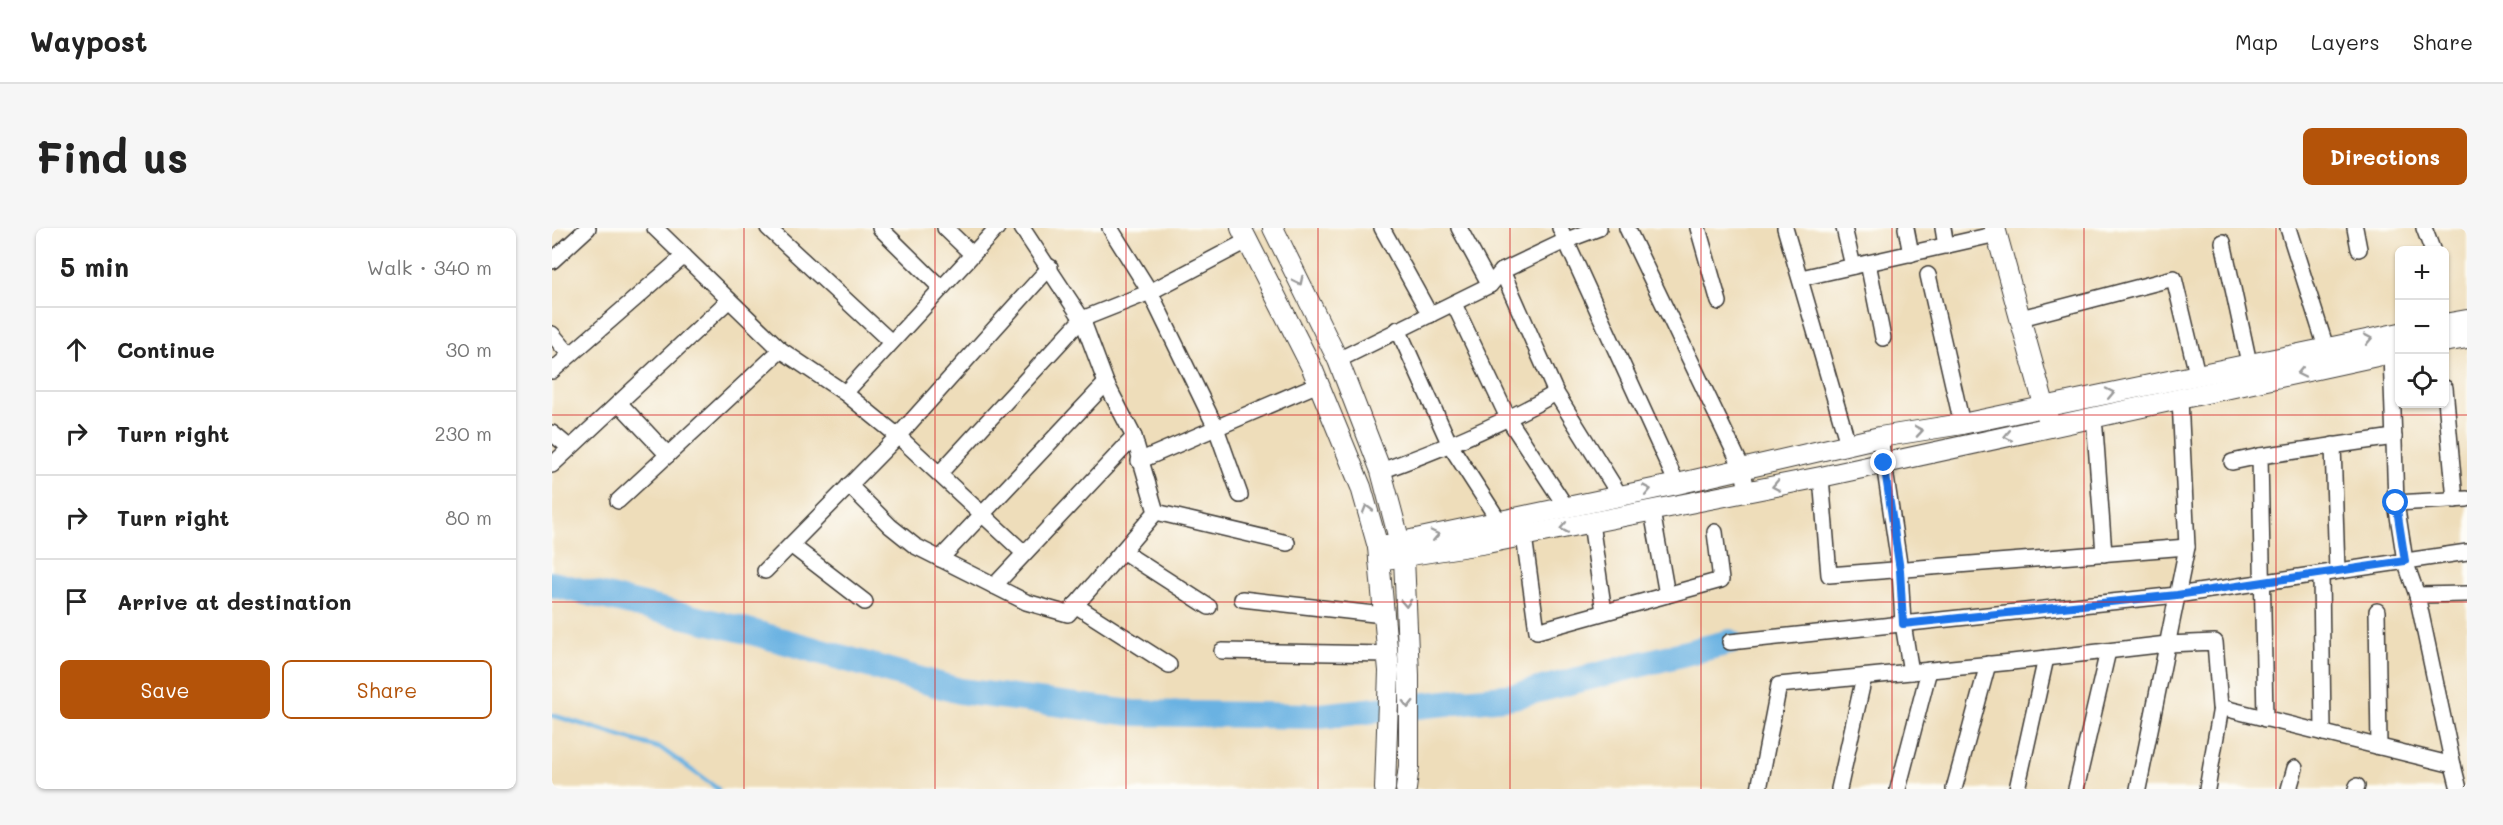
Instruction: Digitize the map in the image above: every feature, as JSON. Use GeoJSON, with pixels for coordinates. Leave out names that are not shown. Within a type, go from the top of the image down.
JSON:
{"type":"FeatureCollection","features":[{"type":"Feature","properties":{"kind":"street"},"geometry":{"type":"LineString","coordinates":[[552,261],[588,228]]}},
{"type":"Feature","properties":{"kind":"street"},"geometry":{"type":"LineString","coordinates":[[655,228],[781,350],[845,393],[898,436],[1024,553]]}},
{"type":"Feature","properties":{"kind":"street"},"geometry":{"type":"LineString","coordinates":[[768,228],[891,342]]}},
{"type":"Feature","properties":{"kind":"street"},"geometry":{"type":"LineString","coordinates":[[880,228],[941,288]]}},
{"type":"Feature","properties":{"kind":"street"},"geometry":{"type":"LineString","coordinates":[[945,228],[972,255]]}},
{"type":"Feature","properties":{"kind":"street"},"geometry":{"type":"LineString","coordinates":[[845,393],[997,228]]}},
{"type":"Feature","properties":{"kind":"street"},"geometry":{"type":"LineString","coordinates":[[1022,228],[1083,319],[1106,383],[1134,437],[1139,461],[1156,512]]}},
{"type":"Feature","properties":{"kind":"street"},"geometry":{"type":"LineString","coordinates":[[1110,228],[1150,292],[1216,428],[1240,495]]}},
{"type":"Feature","properties":{"kind":"street"},"geometry":{"type":"LineString","coordinates":[[1274,228],[1338,360],[1381,471],[1402,550],[1409,675],[1409,766],[1406,789]]}},
{"type":"Feature","properties":{"kind":"street"},"geometry":{"type":"LineString","coordinates":[[1382,228],[1430,315]]}},
{"type":"Feature","properties":{"kind":"street"},"geometry":{"type":"LineString","coordinates":[[1459,228],[1490,285]]}},
{"type":"Feature","properties":{"kind":"street"},"geometry":{"type":"LineString","coordinates":[[1338,360],[1490,285],[1502,271],[1563,234],[1599,228]]}},
{"type":"Feature","properties":{"kind":"street"},"geometry":{"type":"LineString","coordinates":[[1698,228],[1719,302]]}},
{"type":"Feature","properties":{"kind":"street"},"geometry":{"type":"LineString","coordinates":[[1785,228],[1848,444]]}},
{"type":"Feature","properties":{"kind":"street"},"geometry":{"type":"LineString","coordinates":[[1844,228],[1861,265],[1883,338]]}},
{"type":"Feature","properties":{"kind":"street"},"geometry":{"type":"LineString","coordinates":[[1906,228],[1911,254]]}},
{"type":"Feature","properties":{"kind":"street"},"geometry":{"type":"LineString","coordinates":[[1943,228],[1946,246]]}},
{"type":"Feature","properties":{"kind":"street"},"geometry":{"type":"LineString","coordinates":[[2288,228],[2329,357]]}},
{"type":"Feature","properties":{"kind":"street"},"geometry":{"type":"LineString","coordinates":[[2355,228],[2359,249]]}},
{"type":"Feature","properties":{"kind":"street"},"geometry":{"type":"LineString","coordinates":[[2424,228],[2431,246]]}},
{"type":"Feature","properties":{"kind":"street"},"geometry":{"type":"LineString","coordinates":[[1630,229],[1743,470],[1747,492]]}},
{"type":"Feature","properties":{"kind":"street"},"geometry":{"type":"LineString","coordinates":[[1801,278],[1946,246],[1996,231],[2050,426]]}},
{"type":"Feature","properties":{"kind":"street"},"geometry":{"type":"LineString","coordinates":[[1563,234],[1677,484]]}},
{"type":"Feature","properties":{"kind":"street"},"geometry":{"type":"LineString","coordinates":[[939,474],[1083,319],[1150,292],[1244,235],[1318,384],[1361,487],[1379,553],[1388,662],[1385,789]]}},
{"type":"Feature","properties":{"kind":"street"},"geometry":{"type":"LineString","coordinates":[[2223,242],[2249,363]]}},
{"type":"Feature","properties":{"kind":"street"},"geometry":{"type":"LineString","coordinates":[[552,371],[684,256]]}},
{"type":"Feature","properties":{"kind":"street"},"geometry":{"type":"LineString","coordinates":[[765,571],[898,436],[1050,267]]}},
{"type":"Feature","properties":{"kind":"street"},"geometry":{"type":"LineString","coordinates":[[1502,271],[1556,393],[1620,496]]}},
{"type":"Feature","properties":{"kind":"street"},"geometry":{"type":"LineString","coordinates":[[1928,275],[1962,424]]}},
{"type":"Feature","properties":{"kind":"street"},"geometry":{"type":"LineString","coordinates":[[2021,318],[2174,278],[2197,374]]}},
{"type":"Feature","properties":{"kind":"street"},"geometry":{"type":"LineString","coordinates":[[552,465],[729,300]]}},
{"type":"Feature","properties":{"kind":"street"},"geometry":{"type":"LineString","coordinates":[[1454,304],[1509,420],[1566,507]]}},
{"type":"Feature","properties":{"kind":"street"},"geometry":{"type":"LineString","coordinates":[[2449,323],[2467,320]]}},
{"type":"Feature","properties":{"kind":"street"},"geometry":{"type":"LineString","coordinates":[[1398,329],[1450,445],[1499,521]]}},
{"type":"Feature","properties":{"kind":"street"},"geometry":{"type":"LineString","coordinates":[[552,334],[570,355]]}},
{"type":"Feature","properties":{"kind":"street"},"geometry":{"type":"LineString","coordinates":[[1379,553],[1524,536],[1821,477],[2180,399],[2329,357],[2395,335]]}},
{"type":"Feature","properties":{"kind":"street"},"geometry":{"type":"LineString","coordinates":[[2449,341],[2467,338]]}},
{"type":"Feature","properties":{"kind":"street"},"geometry":{"type":"LineString","coordinates":[[618,501],[781,350]]}},
{"type":"Feature","properties":{"kind":"street"},"geometry":{"type":"LineString","coordinates":[[1402,550],[1499,521],[1743,470],[1880,437],[1962,424],[2249,363],[2395,352],[2396,503],[2405,561],[2417,595],[2459,789]]}},
{"type":"Feature","properties":{"kind":"street"},"geometry":{"type":"LineString","coordinates":[[940,559],[1106,383]]}},
{"type":"Feature","properties":{"kind":"street"},"geometry":{"type":"LineString","coordinates":[[1139,461],[1318,384]]}},
{"type":"Feature","properties":{"kind":"street"},"geometry":{"type":"LineString","coordinates":[[1381,471],[1509,420],[1556,393]]}},
{"type":"Feature","properties":{"kind":"street"},"geometry":{"type":"LineString","coordinates":[[2138,789],[2187,547],[2180,399]]}},
{"type":"Feature","properties":{"kind":"street"},"geometry":{"type":"LineString","coordinates":[[619,403],[668,455]]}},
{"type":"Feature","properties":{"kind":"street"},"geometry":{"type":"LineString","coordinates":[[2396,503],[2461,500],[2448,408]]}},
{"type":"Feature","properties":{"kind":"street"},"geometry":{"type":"LineString","coordinates":[[2095,429],[2104,554]]}},
{"type":"Feature","properties":{"kind":"street"},"geometry":{"type":"LineString","coordinates":[[552,433],[570,448]]}},
{"type":"Feature","properties":{"kind":"street"},"geometry":{"type":"LineString","coordinates":[[994,586],[1134,437]]}},
{"type":"Feature","properties":{"kind":"street"},"geometry":{"type":"LineString","coordinates":[[1880,437],[1900,570],[1903,624],[1911,672]]}},
{"type":"Feature","properties":{"kind":"street"},"geometry":{"type":"LineString","coordinates":[[2232,462],[2394,437]]}},
{"type":"Feature","properties":{"kind":"street"},"geometry":{"type":"LineString","coordinates":[[2333,445],[2337,572]]}},
{"type":"Feature","properties":{"kind":"street"},"geometry":{"type":"LineString","coordinates":[[2260,456],[2265,719]]}},
{"type":"Feature","properties":{"kind":"street"},"geometry":{"type":"LineString","coordinates":[[1821,477],[1829,575],[2187,547]]}},
{"type":"Feature","properties":{"kind":"street"},"geometry":{"type":"LineString","coordinates":[[849,485],[906,539],[940,559],[1026,602],[1068,614],[1156,512]]}},
{"type":"Feature","properties":{"kind":"street"},"geometry":{"type":"LineString","coordinates":[[1652,511],[1667,595]]}},
{"type":"Feature","properties":{"kind":"street"},"geometry":{"type":"LineString","coordinates":[[1156,512],[1287,543]]}},
{"type":"Feature","properties":{"kind":"street"},"geometry":{"type":"LineString","coordinates":[[1591,523],[1604,612]]}},
{"type":"Feature","properties":{"kind":"street"},"geometry":{"type":"LineString","coordinates":[[1524,536],[1537,631],[1721,580],[1715,532]]}},
{"type":"Feature","properties":{"kind":"street"},"geometry":{"type":"LineString","coordinates":[[791,545],[865,602]]}},
{"type":"Feature","properties":{"kind":"street"},"geometry":{"type":"LineString","coordinates":[[1122,551],[1209,607]]}},
{"type":"Feature","properties":{"kind":"street"},"geometry":{"type":"LineString","coordinates":[[1730,642],[2177,595],[2467,552]]}},
{"type":"Feature","properties":{"kind":"street"},"geometry":{"type":"LineString","coordinates":[[2321,574],[2323,733]]}},
{"type":"Feature","properties":{"kind":"street"},"geometry":{"type":"LineString","coordinates":[[2417,595],[2467,594]]}},
{"type":"Feature","properties":{"kind":"street"},"geometry":{"type":"LineString","coordinates":[[1242,599],[1383,615]]}},
{"type":"Feature","properties":{"kind":"street"},"geometry":{"type":"LineString","coordinates":[[1075,605],[1169,665]]}},
{"type":"Feature","properties":{"kind":"street"},"geometry":{"type":"LineString","coordinates":[[2377,611],[2379,747]]}},
{"type":"Feature","properties":{"kind":"street"},"geometry":{"type":"LineString","coordinates":[[1759,789],[1779,685],[2167,644],[2215,642],[2220,708],[2207,789]]}},
{"type":"Feature","properties":{"kind":"street"},"geometry":{"type":"LineString","coordinates":[[1222,651],[1388,662]]}},
{"type":"Feature","properties":{"kind":"street"},"geometry":{"type":"LineString","coordinates":[[2076,789],[2108,651]]}},
{"type":"Feature","properties":{"kind":"street"},"geometry":{"type":"LineString","coordinates":[[2017,789],[2046,658]]}},
{"type":"Feature","properties":{"kind":"street"},"geometry":{"type":"LineString","coordinates":[[1954,789],[1988,664]]}},
{"type":"Feature","properties":{"kind":"street"},"geometry":{"type":"LineString","coordinates":[[1898,789],[1929,670]]}},
{"type":"Feature","properties":{"kind":"street"},"geometry":{"type":"LineString","coordinates":[[1839,789],[1864,677]]}},
{"type":"Feature","properties":{"kind":"street"},"geometry":{"type":"LineString","coordinates":[[2220,708],[2453,765]]}},
{"type":"Feature","properties":{"kind":"street"},"geometry":{"type":"LineString","coordinates":[[2289,789],[2295,768]]}},
{"type":"Feature","properties":{"kind":"waterway"},"geometry":{"type":"LineString","coordinates":[[552,584],[748,631],[960,691],[1132,713],[1319,716],[1514,696],[1730,642]]}},
{"type":"Feature","properties":{"kind":"waterway"},"geometry":{"type":"LineString","coordinates":[[552,715],[662,749],[718,789]]}},
{"type":"Feature","properties":{"kind":"route"},"geometry":{"type":"LineString","coordinates":[[1884,463],[1900,570],[1903,624],[2177,595],[2405,561],[2396,503]]}}]}
